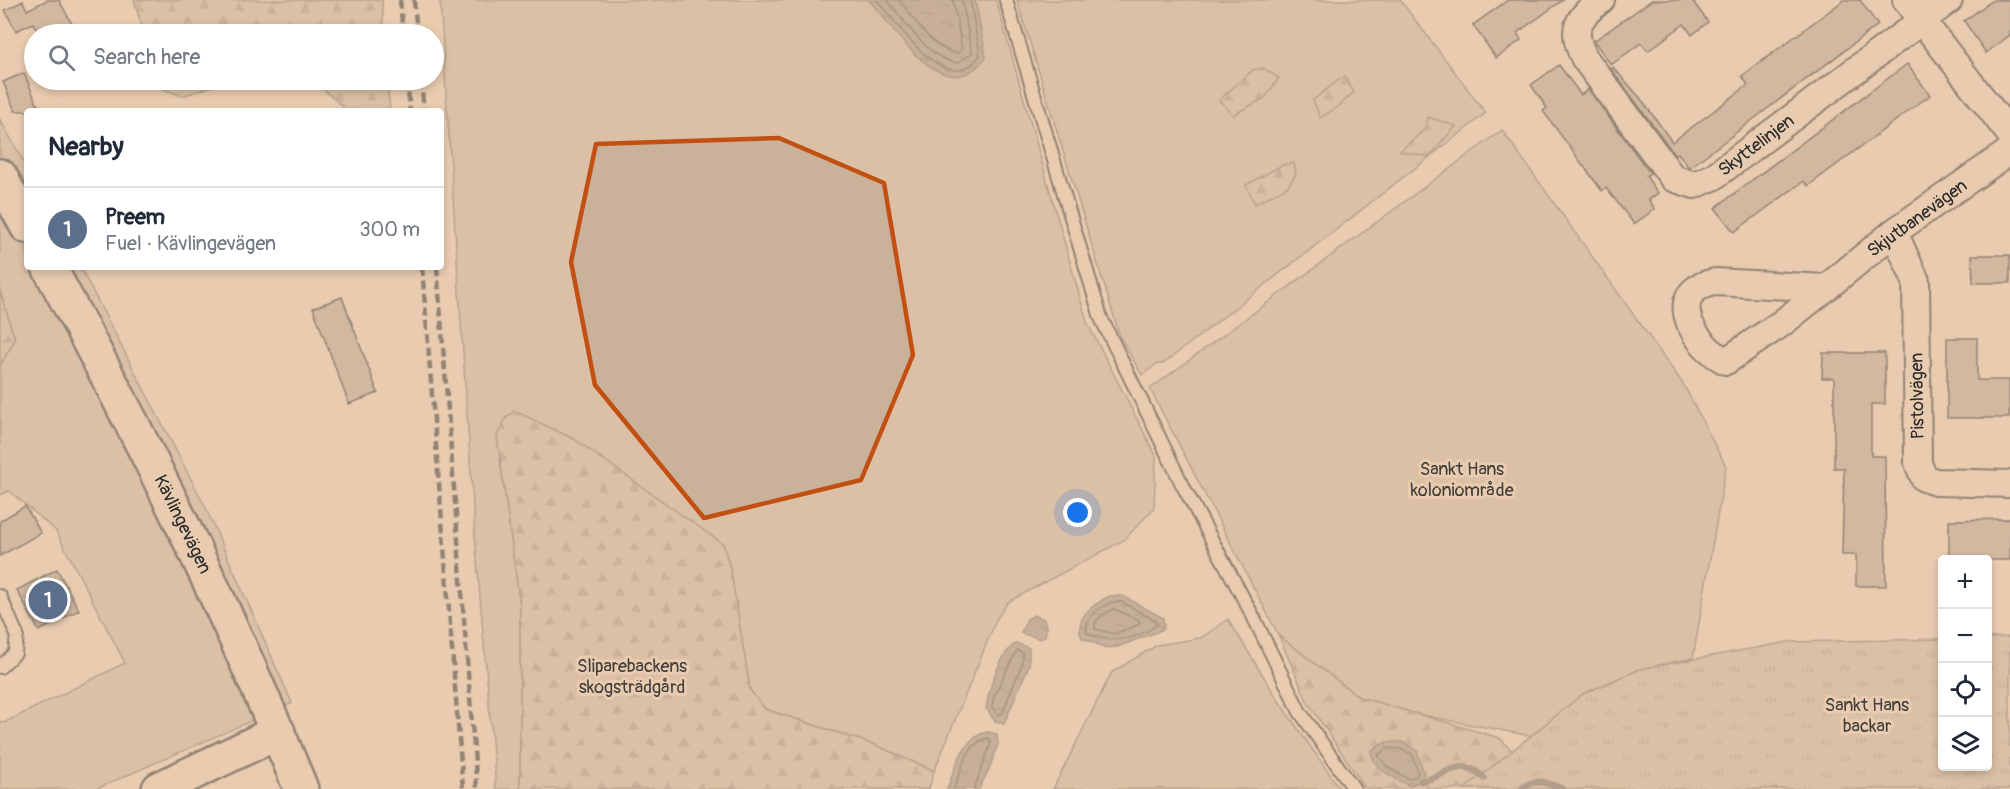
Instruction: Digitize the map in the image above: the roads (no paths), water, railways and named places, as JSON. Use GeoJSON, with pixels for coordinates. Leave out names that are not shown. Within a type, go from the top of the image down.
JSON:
{"type":"FeatureCollection","features":[{"type":"Feature","properties":{"kind":"main road"},"geometry":{"type":"LineString","coordinates":[[0,176],[24,220]]}},
{"type":"Feature","properties":{"kind":"main road","name":"Kävlingevägen"},"geometry":{"type":"LineString","coordinates":[[52,270],[153,465],[238,639],[301,789]]}},
{"type":"Feature","properties":{"kind":"main road"},"geometry":{"type":"LineString","coordinates":[[159,789],[278,732]]}},
{"type":"Feature","properties":{"kind":"street","name":"Skyttelinjen"},"geometry":{"type":"LineString","coordinates":[[1601,0],[1589,9],[1575,29],[1576,41],[1585,59],[1674,178],[1694,185],[1713,177],[1949,0]]}},
{"type":"Feature","properties":{"kind":"street"},"geometry":{"type":"LineString","coordinates":[[1906,0],[2010,134]]}},
{"type":"Feature","properties":{"kind":"street","name":"Skjutbanevägen"},"geometry":{"type":"LineString","coordinates":[[1826,288],[1715,282],[1699,285],[1689,294],[1685,305],[1688,318],[1711,355],[1726,361],[1782,323],[1826,288],[1894,232],[2010,151]]}},
{"type":"Feature","properties":{"kind":"street","name":"Pistolvägen"},"geometry":{"type":"LineString","coordinates":[[1894,232],[1916,281],[1918,463],[1924,478],[1936,482],[2010,484]]}},
{"type":"Feature","properties":{"kind":"lane"},"geometry":{"type":"LineString","coordinates":[[1005,0],[1101,318],[1183,486],[1254,618],[1300,712],[1354,789]]}},
{"type":"Feature","properties":{"kind":"lane"},"geometry":{"type":"LineString","coordinates":[[0,596],[18,635],[15,653],[0,667]]}},
{"type":"Feature","properties":{"kind":"water"},"geometry":{"type":"Polygon","coordinates":[[[869,0],[975,0],[986,57],[970,72],[954,76],[938,71],[922,61],[907,46],[869,0]]]}},
{"type":"Feature","properties":{"kind":"water"},"geometry":{"type":"Polygon","coordinates":[[[1110,596],[1123,596],[1163,618],[1164,629],[1118,647],[1106,648],[1082,638],[1080,624],[1087,612],[1110,596]]]}},
{"type":"Feature","properties":{"kind":"water"},"geometry":{"type":"Polygon","coordinates":[[[1034,615],[1044,619],[1047,627],[1045,636],[1040,639],[1021,633],[1027,619],[1034,615]]]}},
{"type":"Feature","properties":{"kind":"water"},"geometry":{"type":"Polygon","coordinates":[[[1016,643],[1029,648],[1029,665],[1004,724],[995,721],[986,708],[992,682],[1000,664],[1016,643]]]}},
{"type":"Feature","properties":{"kind":"water"},"geometry":{"type":"Polygon","coordinates":[[[988,732],[997,734],[998,744],[979,789],[947,789],[966,746],[979,735],[988,732]]]}},
{"type":"Feature","properties":{"kind":"water"},"geometry":{"type":"Polygon","coordinates":[[[1386,742],[1402,742],[1417,750],[1424,774],[1421,781],[1410,786],[1380,768],[1371,751],[1386,742]]]}},
{"type":"Feature","properties":{"kind":"waterway"},"geometry":{"type":"LineString","coordinates":[[1421,781],[1460,767],[1475,771],[1484,778]]}},
{"type":"Feature","properties":{"kind":"waterway"},"geometry":{"type":"LineString","coordinates":[[1522,789],[1536,782],[1547,783],[1562,789]]}},
{"type":"Feature","properties":{"kind":"railway"},"geometry":{"type":"LineString","coordinates":[[400,0],[402,24]]}},
{"type":"Feature","properties":{"kind":"railway"},"geometry":{"type":"LineString","coordinates":[[414,0],[416,24]]}},
{"type":"Feature","properties":{"kind":"railway"},"geometry":{"type":"LineString","coordinates":[[408,90],[410,108]]}},
{"type":"Feature","properties":{"kind":"railway"},"geometry":{"type":"LineString","coordinates":[[422,90],[424,108]]}},
{"type":"Feature","properties":{"kind":"railway"},"geometry":{"type":"LineString","coordinates":[[422,270],[463,789]]}},
{"type":"Feature","properties":{"kind":"railway"},"geometry":{"type":"LineString","coordinates":[[437,270],[477,789]]}},
{"type":"Feature","properties":{"kind":"place","name":"Preem"},"geometry":{"type":"Point","coordinates":[48,600]}},
{"type":"Feature","properties":{"kind":"park label","name":"Sankt Hans koloniområde"},"geometry":{"type":"Point","coordinates":[1462,479]}},
{"type":"Feature","properties":{"kind":"park label","name":"Sliparebackens skogsträdgård"},"geometry":{"type":"Point","coordinates":[632,676]}},
{"type":"Feature","properties":{"kind":"park label","name":"Sankt Hans backar"},"geometry":{"type":"Point","coordinates":[1867,715]}}]}
